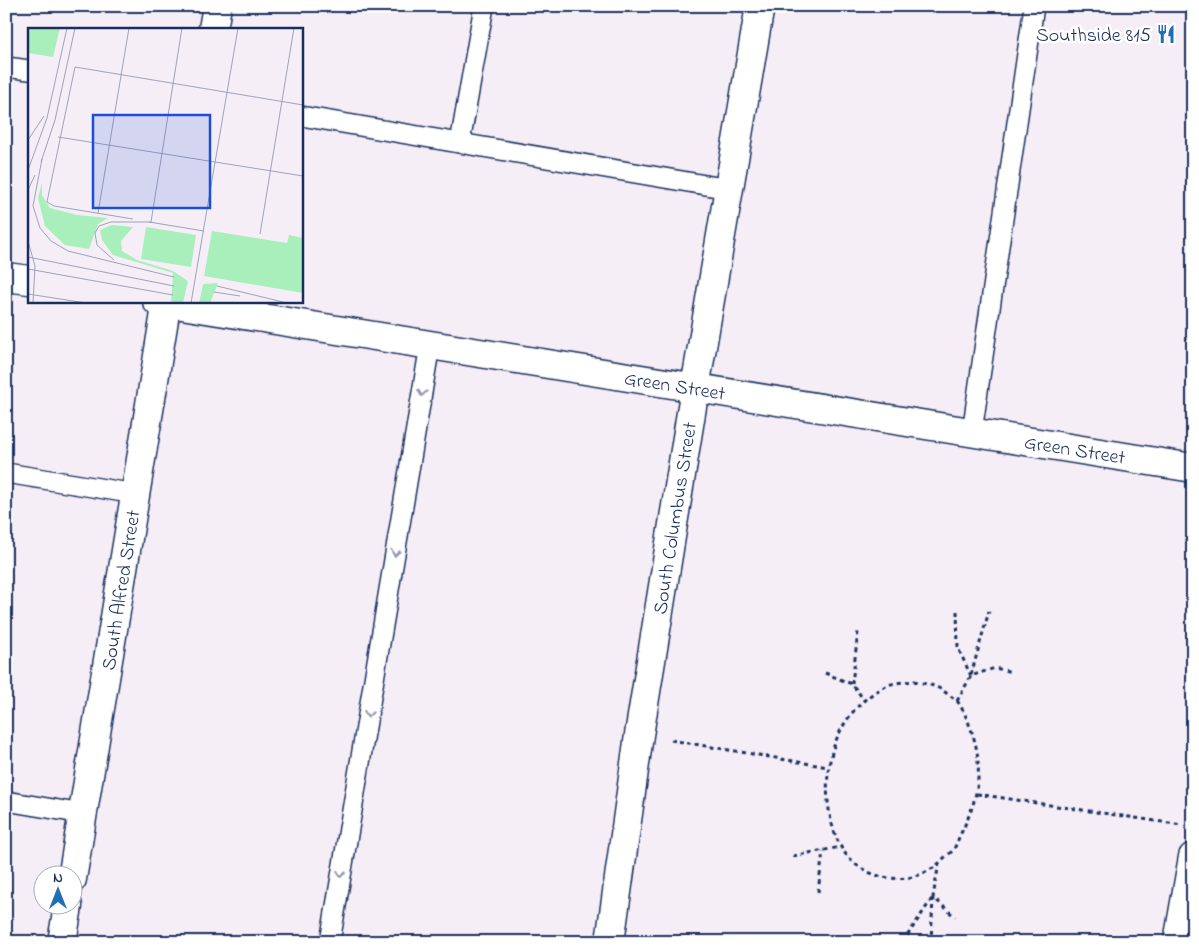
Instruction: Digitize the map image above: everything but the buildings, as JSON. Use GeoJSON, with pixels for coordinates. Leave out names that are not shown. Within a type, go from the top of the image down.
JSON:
{"type":"FeatureCollection","features":[{"type":"Feature","properties":{"kind":"street"},"geometry":{"type":"LineString","coordinates":[[213,28],[217,6]]}},
{"type":"Feature","properties":{"kind":"street","name":"South Columbus Street"},"geometry":{"type":"LineString","coordinates":[[610,942],[639,735],[695,388],[760,6]]}},
{"type":"Feature","properties":{"kind":"street"},"geometry":{"type":"LineString","coordinates":[[6,277],[28,280]]}},
{"type":"Feature","properties":{"kind":"street","name":"Green Street"},"geometry":{"type":"LineString","coordinates":[[164,302],[1193,468]]}},
{"type":"Feature","properties":{"kind":"street","name":"South Alfred Street"},"geometry":{"type":"LineString","coordinates":[[74,866],[136,494],[164,302]]}},
{"type":"Feature","properties":{"kind":"street"},"geometry":{"type":"LineString","coordinates":[[1178,942],[1193,857]]}},
{"type":"Feature","properties":{"kind":"street"},"geometry":{"type":"LineString","coordinates":[[62,942],[66,916]]}},
{"type":"Feature","properties":{"kind":"lane"},"geometry":{"type":"LineString","coordinates":[[460,143],[484,6]]}},
{"type":"Feature","properties":{"kind":"lane"},"geometry":{"type":"LineString","coordinates":[[972,432],[1034,6]]}},
{"type":"Feature","properties":{"kind":"lane"},"geometry":{"type":"LineString","coordinates":[[6,67],[28,70]]}},
{"type":"Feature","properties":{"kind":"lane"},"geometry":{"type":"LineString","coordinates":[[302,116],[729,189]]}},
{"type":"Feature","properties":{"kind":"lane"},"geometry":{"type":"LineString","coordinates":[[330,942],[430,345]]}},
{"type":"Feature","properties":{"kind":"lane"},"geometry":{"type":"LineString","coordinates":[[6,473],[136,494]]}},
{"type":"Feature","properties":{"kind":"lane"},"geometry":{"type":"LineString","coordinates":[[6,801],[83,814]]}},
{"type":"Feature","properties":{"kind":"path"},"geometry":{"type":"LineString","coordinates":[[957,611],[958,648],[971,676]]}},
{"type":"Feature","properties":{"kind":"path"},"geometry":{"type":"LineString","coordinates":[[957,701],[971,676],[989,611]]}},
{"type":"Feature","properties":{"kind":"path"},"geometry":{"type":"LineString","coordinates":[[852,684],[858,632]]}},
{"type":"Feature","properties":{"kind":"path"},"geometry":{"type":"LineString","coordinates":[[971,676],[995,668],[1012,672]]}},
{"type":"Feature","properties":{"kind":"path"},"geometry":{"type":"LineString","coordinates":[[825,673],[852,684],[864,700]]}},
{"type":"Feature","properties":{"kind":"path"},"geometry":{"type":"LineString","coordinates":[[914,681],[937,687],[957,701],[974,737],[978,762],[976,794],[970,817],[953,850],[931,870],[910,878],[890,879],[864,870],[852,862],[841,847],[832,826],[828,803],[828,767],[836,741],[848,719],[864,700],[890,684],[914,681]]}},
{"type":"Feature","properties":{"kind":"path"},"geometry":{"type":"LineString","coordinates":[[639,735],[828,767]]}},
{"type":"Feature","properties":{"kind":"path"},"geometry":{"type":"LineString","coordinates":[[976,794],[1184,825]]}},
{"type":"Feature","properties":{"kind":"path"},"geometry":{"type":"LineString","coordinates":[[793,856],[841,847]]}},
{"type":"Feature","properties":{"kind":"path"},"geometry":{"type":"LineString","coordinates":[[818,892],[823,851]]}},
{"type":"Feature","properties":{"kind":"path"},"geometry":{"type":"LineString","coordinates":[[931,942],[933,897],[939,862]]}},
{"type":"Feature","properties":{"kind":"path"},"geometry":{"type":"LineString","coordinates":[[933,897],[956,917]]}},
{"type":"Feature","properties":{"kind":"path"},"geometry":{"type":"LineString","coordinates":[[903,942],[933,897]]}},
{"type":"Feature","properties":{"kind":"place","name":"Southside 815"},"geometry":{"type":"Point","coordinates":[1166,34]}}]}
